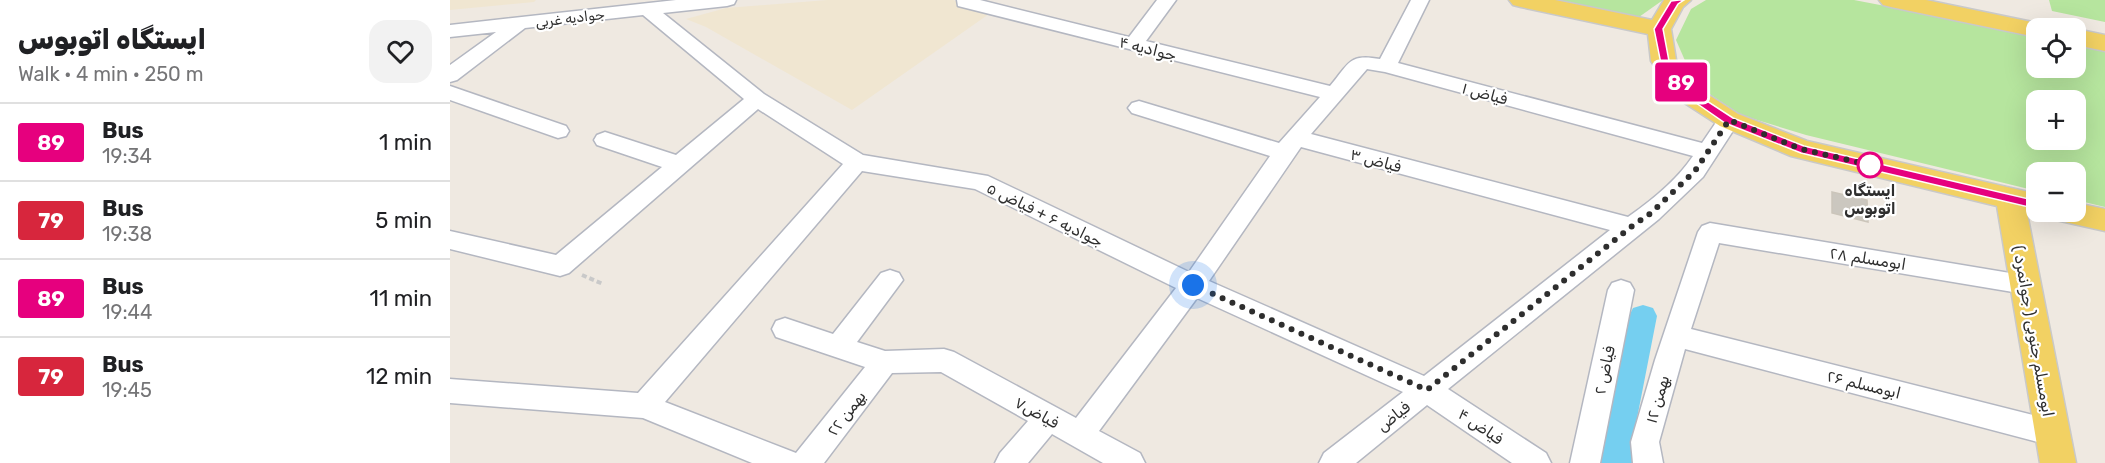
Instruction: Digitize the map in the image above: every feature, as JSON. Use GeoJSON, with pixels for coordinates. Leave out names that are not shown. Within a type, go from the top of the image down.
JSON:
{"type":"FeatureCollection","features":[{"type":"Feature","properties":{"kind":"main road"},"geometry":{"type":"LineString","coordinates":[[1521,0],[1659,29]]}},
{"type":"Feature","properties":{"kind":"main road"},"geometry":{"type":"LineString","coordinates":[[1679,0],[1674,3],[1659,29],[1664,61],[1692,96],[1729,120],[1801,149],[2024,202]]}},
{"type":"Feature","properties":{"kind":"main road"},"geometry":{"type":"LineString","coordinates":[[1891,0],[1952,6],[2026,27]]}},
{"type":"Feature","properties":{"kind":"main road"},"geometry":{"type":"LineString","coordinates":[[2086,39],[2105,43]]}},
{"type":"Feature","properties":{"kind":"main road","name":"ابومسلم جنوبی ( جوانمرد )"},"geometry":{"type":"LineString","coordinates":[[2024,202],[2025,284],[2055,448]]}},
{"type":"Feature","properties":{"kind":"main road"},"geometry":{"type":"LineString","coordinates":[[2086,216],[2105,220]]}},
{"type":"Feature","properties":{"kind":"street"},"geometry":{"type":"LineString","coordinates":[[450,75],[529,23],[552,0]]}},
{"type":"Feature","properties":{"kind":"street"},"geometry":{"type":"LineString","coordinates":[[603,14],[620,0]]}},
{"type":"Feature","properties":{"kind":"street","name":"جوادیه غربی"},"geometry":{"type":"LineString","coordinates":[[450,31],[727,0]]}},
{"type":"Feature","properties":{"kind":"street","name":"جوادیه ۴"},"geometry":{"type":"LineString","coordinates":[[967,0],[965,2],[1334,94]]}},
{"type":"Feature","properties":{"kind":"street"},"geometry":{"type":"LineString","coordinates":[[1134,44],[1167,0]]}},
{"type":"Feature","properties":{"kind":"street"},"geometry":{"type":"LineString","coordinates":[[1386,66],[1420,0]]}},
{"type":"Feature","properties":{"kind":"street","name":"جوادیه ۶ + فیاض ۵"},"geometry":{"type":"LineString","coordinates":[[648,9],[757,99],[857,162],[980,183],[1193,285],[1427,390]]}},
{"type":"Feature","properties":{"kind":"street","name":"فیاض ۱"},"geometry":{"type":"LineString","coordinates":[[1290,145],[1362,62],[1386,66],[1706,152]]}},
{"type":"Feature","properties":{"kind":"street"},"geometry":{"type":"LineString","coordinates":[[450,93],[558,131]]}},
{"type":"Feature","properties":{"kind":"street"},"geometry":{"type":"LineString","coordinates":[[450,240],[560,266],[757,99]]}},
{"type":"Feature","properties":{"kind":"street","name":"فیاض ۳"},"geometry":{"type":"LineString","coordinates":[[1139,108],[1290,145],[1641,220]]}},
{"type":"Feature","properties":{"kind":"street","name":"فیاض"},"geometry":{"type":"LineString","coordinates":[[1334,463],[1641,220],[1695,171],[1729,120]]}},
{"type":"Feature","properties":{"kind":"street"},"geometry":{"type":"LineString","coordinates":[[605,140],[680,165]]}},
{"type":"Feature","properties":{"kind":"street"},"geometry":{"type":"LineString","coordinates":[[1079,436],[1193,285],[1290,145]]}},
{"type":"Feature","properties":{"kind":"street"},"geometry":{"type":"LineString","coordinates":[[644,406],[857,162]]}},
{"type":"Feature","properties":{"kind":"street","name":"ابومسلم ۲۸"},"geometry":{"type":"LineString","coordinates":[[1710,232],[2025,284]]}},
{"type":"Feature","properties":{"kind":"street","name":"بهمن ۱۲"},"geometry":{"type":"LineString","coordinates":[[1648,463],[1645,442],[1710,232]]}},
{"type":"Feature","properties":{"kind":"street"},"geometry":{"type":"LineString","coordinates":[[838,347],[890,280]]}},
{"type":"Feature","properties":{"kind":"street","name":"فیاض ۲"},"geometry":{"type":"LineString","coordinates":[[1586,457],[1621,290]]}},
{"type":"Feature","properties":{"kind":"street"},"geometry":{"type":"LineString","coordinates":[[785,329],[885,362]]}},
{"type":"Feature","properties":{"kind":"street","name":"ابومسلم ۲۶"},"geometry":{"type":"LineString","coordinates":[[1676,336],[2055,448]]}},
{"type":"Feature","properties":{"kind":"street","name":"فیاض۷"},"geometry":{"type":"LineString","coordinates":[[885,362],[944,360],[1079,436],[1116,460]]}},
{"type":"Feature","properties":{"kind":"street","name":"بهمن ۲۲"},"geometry":{"type":"LineString","coordinates":[[806,463],[885,362]]}},
{"type":"Feature","properties":{"kind":"street","name":"فیاض ۴"},"geometry":{"type":"LineString","coordinates":[[1427,390],[1536,463]]}},
{"type":"Feature","properties":{"kind":"street"},"geometry":{"type":"LineString","coordinates":[[450,391],[644,406],[786,463]]}},
{"type":"Feature","properties":{"kind":"street"},"geometry":{"type":"LineString","coordinates":[[1010,463],[1048,418]]}},
{"type":"Feature","properties":{"kind":"shaded area"},"geometry":{"type":"Polygon","coordinates":[[[450,0],[536,0],[450,10],[450,0]]]}},
{"type":"Feature","properties":{"kind":"shaded area"},"geometry":{"type":"Polygon","coordinates":[[[827,0],[953,0],[989,14],[852,110],[706,27],[686,19],[726,8],[827,0]]]}},
{"type":"Feature","properties":{"kind":"green space"},"geometry":{"type":"Polygon","coordinates":[[[1556,0],[1663,0],[1639,17],[1556,0]]]}},
{"type":"Feature","properties":{"kind":"green space"},"geometry":{"type":"Polygon","coordinates":[[[1706,0],[1854,0],[2026,33],[2026,78],[2086,78],[2086,45],[2105,48],[2105,207],[2086,202],[2086,162],[2026,162],[2026,188],[1806,135],[1741,115],[1708,93],[1690,72],[1676,40],[1691,9],[1706,0]]]}},
{"type":"Feature","properties":{"kind":"green space"},"geometry":{"type":"Polygon","coordinates":[[[2049,0],[2105,0],[2105,22],[2086,18],[2052,11],[2049,0]]]}},
{"type":"Feature","properties":{"kind":"building"},"geometry":{"type":"Polygon","coordinates":[[[1832,192],[1867,200],[1868,222],[1832,213],[1832,192]]]}},
{"type":"Feature","properties":{"kind":"waterway"},"geometry":{"type":"LineString","coordinates":[[1616,463],[1616,449],[1643,316]]}},
{"type":"Feature","properties":{"kind":"bus line","name":"89"},"geometry":{"type":"LineString","coordinates":[[1679,0],[1674,3],[1659,29],[1664,61],[1692,96],[1729,120],[1801,149],[2026,202]]}},
{"type":"Feature","properties":{"kind":"place","name":"ایستگاه اتوبوس"},"geometry":{"type":"Point","coordinates":[1870,165]}},
{"type":"Feature","properties":{"kind":"route"},"geometry":{"type":"LineString","coordinates":[[1193,285],[1427,390],[1651,213],[1695,171],[1729,120],[1801,149],[1870,165]]}}]}
